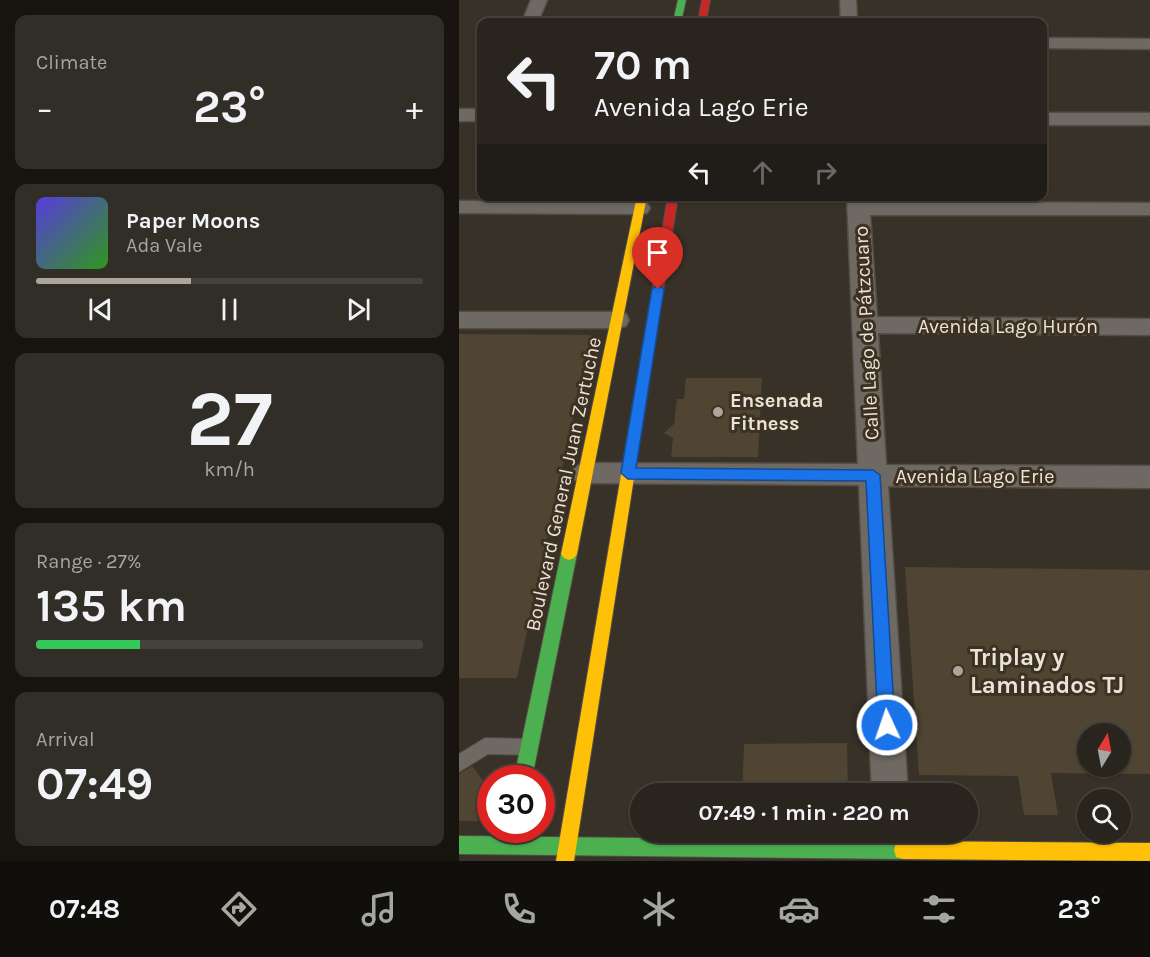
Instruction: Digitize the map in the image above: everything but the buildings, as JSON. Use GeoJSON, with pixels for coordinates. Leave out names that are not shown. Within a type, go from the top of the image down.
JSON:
{"type":"FeatureCollection","features":[{"type":"Feature","properties":{"kind":"main road"},"geometry":{"type":"LineString","coordinates":[[678,18],[682,0]]}},
{"type":"Feature","properties":{"kind":"main road"},"geometry":{"type":"LineString","coordinates":[[703,18],[706,0]]}},
{"type":"Feature","properties":{"kind":"main road"},"geometry":{"type":"LineString","coordinates":[[566,854],[672,201]]}},
{"type":"Feature","properties":{"kind":"main road","name":"Boulevard General Juan Zertuche"},"geometry":{"type":"LineString","coordinates":[[526,765],[641,202]]}},
{"type":"Feature","properties":{"kind":"main road"},"geometry":{"type":"LineString","coordinates":[[459,845],[509,845],[566,854],[893,848],[1150,852]]}},
{"type":"Feature","properties":{"kind":"main road"},"geometry":{"type":"LineString","coordinates":[[506,861],[509,845]]}},
{"type":"Feature","properties":{"kind":"street"},"geometry":{"type":"LineString","coordinates":[[532,18],[539,0]]}},
{"type":"Feature","properties":{"kind":"street"},"geometry":{"type":"LineString","coordinates":[[848,0],[849,18]]}},
{"type":"Feature","properties":{"kind":"street"},"geometry":{"type":"LineString","coordinates":[[1047,43],[1150,44]]}},
{"type":"Feature","properties":{"kind":"street"},"geometry":{"type":"LineString","coordinates":[[459,115],[477,115]]}},
{"type":"Feature","properties":{"kind":"street"},"geometry":{"type":"LineString","coordinates":[[1047,119],[1150,119]]}},
{"type":"Feature","properties":{"kind":"street"},"geometry":{"type":"LineString","coordinates":[[459,207],[641,202]]}},
{"type":"Feature","properties":{"kind":"street"},"geometry":{"type":"LineString","coordinates":[[859,202],[1150,209]]}},
{"type":"Feature","properties":{"kind":"street","name":"Calle Lago de Pátzcuaro"},"geometry":{"type":"LineString","coordinates":[[859,202],[889,783]]}},
{"type":"Feature","properties":{"kind":"street"},"geometry":{"type":"LineString","coordinates":[[459,321],[617,320]]}},
{"type":"Feature","properties":{"kind":"street","name":"Avenida Lago Hurón"},"geometry":{"type":"LineString","coordinates":[[865,325],[1150,327]]}},
{"type":"Feature","properties":{"kind":"street","name":"Avenida Lago Erie"},"geometry":{"type":"LineString","coordinates":[[585,473],[1150,477]]}},
{"type":"Feature","properties":{"kind":"lane"},"geometry":{"type":"LineString","coordinates":[[459,764],[485,746],[529,747]]}},
{"type":"Feature","properties":{"kind":"traffic: fast"},"geometry":{"type":"LineString","coordinates":[[678,18],[682,0]]}},
{"type":"Feature","properties":{"kind":"traffic: fast"},"geometry":{"type":"LineString","coordinates":[[526,765],[569,554]]}},
{"type":"Feature","properties":{"kind":"traffic: fast"},"geometry":{"type":"LineString","coordinates":[[459,845],[903,850]]}},
{"type":"Feature","properties":{"kind":"traffic: slow"},"geometry":{"type":"LineString","coordinates":[[569,554],[641,201]]}},
{"type":"Feature","properties":{"kind":"traffic: slow"},"geometry":{"type":"LineString","coordinates":[[565,861],[648,350]]}},
{"type":"Feature","properties":{"kind":"traffic: slow"},"geometry":{"type":"LineString","coordinates":[[903,850],[1150,852]]}},
{"type":"Feature","properties":{"kind":"traffic: jam"},"geometry":{"type":"LineString","coordinates":[[703,18],[706,0]]}},
{"type":"Feature","properties":{"kind":"traffic: jam"},"geometry":{"type":"LineString","coordinates":[[648,350],[672,201]]}},
{"type":"Feature","properties":{"kind":"place","name":"Ensenada Fitness"},"geometry":{"type":"Point","coordinates":[718,412]}},
{"type":"Feature","properties":{"kind":"place","name":"Triplay y Laminados TJ"},"geometry":{"type":"Point","coordinates":[958,671]}},
{"type":"Feature","properties":{"kind":"route"},"geometry":{"type":"LineString","coordinates":[[658,289],[628,473],[873,475],[887,725]]}}]}
